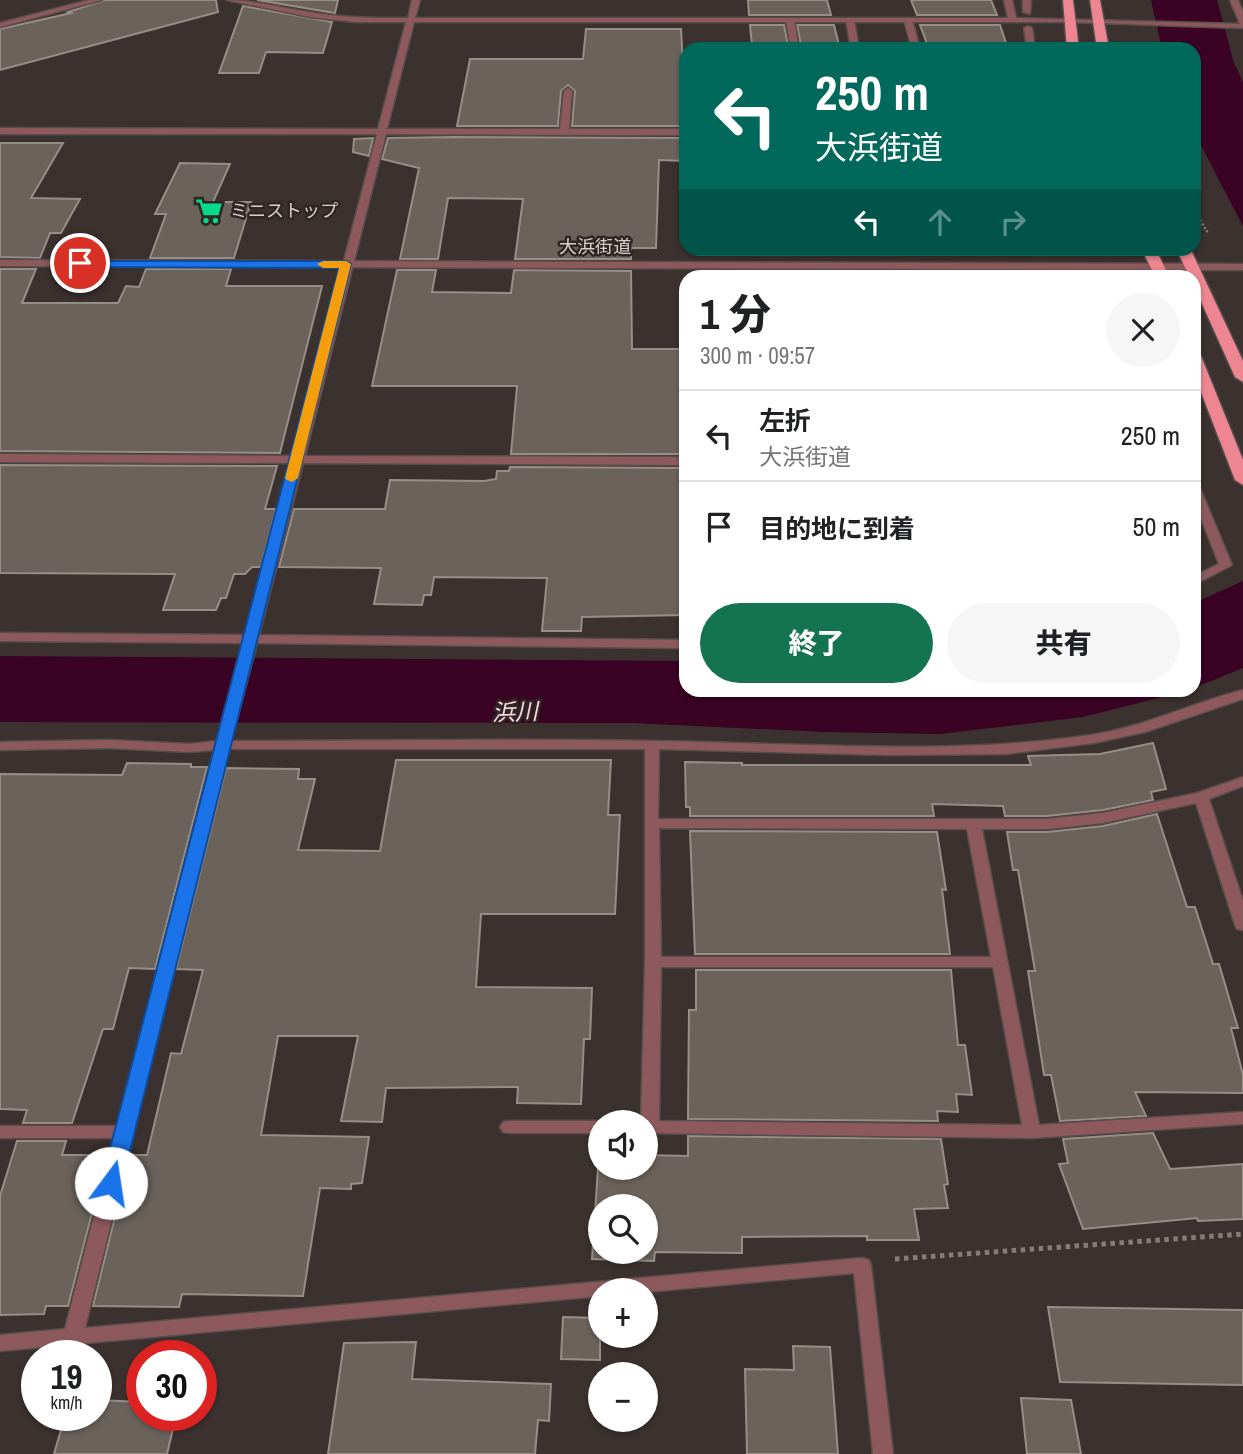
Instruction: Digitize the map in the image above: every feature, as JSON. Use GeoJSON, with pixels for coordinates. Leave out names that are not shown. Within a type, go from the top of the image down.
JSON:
{"type":"FeatureCollection","features":[{"type":"Feature","properties":{"kind":"highway"},"geometry":{"type":"LineString","coordinates":[[1068,0],[1072,42]]}},
{"type":"Feature","properties":{"kind":"highway"},"geometry":{"type":"LineString","coordinates":[[1095,0],[1102,42]]}},
{"type":"Feature","properties":{"kind":"highway"},"geometry":{"type":"LineString","coordinates":[[1186,256],[1192,270]]}},
{"type":"Feature","properties":{"kind":"highway"},"geometry":{"type":"LineString","coordinates":[[1201,288],[1243,377]]}},
{"type":"Feature","properties":{"kind":"highway"},"geometry":{"type":"LineString","coordinates":[[1201,379],[1243,480]]}},
{"type":"Feature","properties":{"kind":"street"},"geometry":{"type":"LineString","coordinates":[[2,23],[99,0]]}},
{"type":"Feature","properties":{"kind":"street"},"geometry":{"type":"LineString","coordinates":[[231,0],[331,18],[412,20],[1012,19],[1243,24],[1234,0]]}},
{"type":"Feature","properties":{"kind":"street"},"geometry":{"type":"LineString","coordinates":[[73,1336],[346,264],[416,0]]}},
{"type":"Feature","properties":{"kind":"street"},"geometry":{"type":"LineString","coordinates":[[1008,0],[1012,19]]}},
{"type":"Feature","properties":{"kind":"street"},"geometry":{"type":"LineString","coordinates":[[1027,0],[1027,12]]}},
{"type":"Feature","properties":{"kind":"street"},"geometry":{"type":"LineString","coordinates":[[790,20],[794,42]]}},
{"type":"Feature","properties":{"kind":"street"},"geometry":{"type":"LineString","coordinates":[[850,20],[854,42]]}},
{"type":"Feature","properties":{"kind":"street"},"geometry":{"type":"LineString","coordinates":[[908,20],[914,42]]}},
{"type":"Feature","properties":{"kind":"street"},"geometry":{"type":"LineString","coordinates":[[1028,28],[1030,42]]}},
{"type":"Feature","properties":{"kind":"street"},"geometry":{"type":"LineString","coordinates":[[564,132],[568,91]]}},
{"type":"Feature","properties":{"kind":"street"},"geometry":{"type":"LineString","coordinates":[[0,131],[679,132]]}},
{"type":"Feature","properties":{"kind":"street","name":"大浜街道"},"geometry":{"type":"LineString","coordinates":[[0,263],[956,270]]}},
{"type":"Feature","properties":{"kind":"street","name":"大浜街道"},"geometry":{"type":"LineString","coordinates":[[1172,270],[1191,267],[1242,267]]}},
{"type":"Feature","properties":{"kind":"street"},"geometry":{"type":"LineString","coordinates":[[0,458],[679,461]]}},
{"type":"Feature","properties":{"kind":"street"},"geometry":{"type":"LineString","coordinates":[[1201,505],[1226,565],[1201,577]]}},
{"type":"Feature","properties":{"kind":"street"},"geometry":{"type":"LineString","coordinates":[[0,637],[251,642],[679,644]]}},
{"type":"Feature","properties":{"kind":"street"},"geometry":{"type":"LineString","coordinates":[[0,746],[109,744],[189,748],[225,740],[890,751],[1006,750],[1094,739],[1145,728],[1243,694]]}},
{"type":"Feature","properties":{"kind":"street"},"geometry":{"type":"LineString","coordinates":[[649,1110],[653,962],[652,745]]}},
{"type":"Feature","properties":{"kind":"street"},"geometry":{"type":"LineString","coordinates":[[651,823],[1047,824],[1103,818],[1201,797],[1243,781]]}},
{"type":"Feature","properties":{"kind":"street"},"geometry":{"type":"LineString","coordinates":[[1201,797],[1243,925]]}},
{"type":"Feature","properties":{"kind":"street"},"geometry":{"type":"LineString","coordinates":[[974,825],[1032,1132]]}},
{"type":"Feature","properties":{"kind":"street"},"geometry":{"type":"LineString","coordinates":[[653,962],[1000,962]]}},
{"type":"Feature","properties":{"kind":"street"},"geometry":{"type":"LineString","coordinates":[[658,1128],[1032,1132],[1243,1118]]}},
{"type":"Feature","properties":{"kind":"street"},"geometry":{"type":"LineString","coordinates":[[509,1127],[588,1127]]}},
{"type":"Feature","properties":{"kind":"street"},"geometry":{"type":"LineString","coordinates":[[0,1132],[124,1132]]}},
{"type":"Feature","properties":{"kind":"street"},"geometry":{"type":"LineString","coordinates":[[0,1343],[862,1265],[883,1454]]}},
{"type":"Feature","properties":{"kind":"path"},"geometry":{"type":"LineString","coordinates":[[1201,221],[1210,235]]}},
{"type":"Feature","properties":{"kind":"path"},"geometry":{"type":"LineString","coordinates":[[862,1265],[894,1259],[1243,1234]]}},
{"type":"Feature","properties":{"kind":"water"},"geometry":{"type":"Polygon","coordinates":[[[1151,0],[1217,0],[1234,63],[1243,82],[1243,226],[1201,145],[1201,42],[1160,42],[1151,0]]]}},
{"type":"Feature","properties":{"kind":"water"},"geometry":{"type":"Polygon","coordinates":[[[1243,581],[1243,668],[1201,685],[1201,600],[1243,581]]]}},
{"type":"Feature","properties":{"kind":"water","name":"浜川"},"geometry":{"type":"Polygon","coordinates":[[[0,656],[679,661],[679,697],[1162,697],[1083,717],[940,734],[825,732],[633,723],[0,722],[0,656]]]}},
{"type":"Feature","properties":{"kind":"building"},"geometry":{"type":"Polygon","coordinates":[[[105,0],[216,0],[218,12],[0,70],[0,29],[71,13],[68,12],[105,0]]]}},
{"type":"Feature","properties":{"kind":"building"},"geometry":{"type":"Polygon","coordinates":[[[257,0],[338,0],[335,13],[257,0]]]}},
{"type":"Feature","properties":{"kind":"building"},"geometry":{"type":"Polygon","coordinates":[[[748,0],[827,0],[831,15],[749,15],[748,0]]]}},
{"type":"Feature","properties":{"kind":"building"},"geometry":{"type":"Polygon","coordinates":[[[911,0],[991,0],[997,15],[917,15],[911,0]]]}},
{"type":"Feature","properties":{"kind":"building"},"geometry":{"type":"Polygon","coordinates":[[[243,6],[332,22],[323,53],[266,52],[259,73],[219,73],[243,6]]]}},
{"type":"Feature","properties":{"kind":"building"},"geometry":{"type":"Polygon","coordinates":[[[750,25],[784,25],[787,42],[752,42],[750,25]]]}},
{"type":"Feature","properties":{"kind":"building"},"geometry":{"type":"Polygon","coordinates":[[[797,25],[834,25],[838,42],[800,42],[797,25]]]}},
{"type":"Feature","properties":{"kind":"building"},"geometry":{"type":"Polygon","coordinates":[[[920,25],[1000,25],[1006,42],[926,42],[920,25]]]}},
{"type":"Feature","properties":{"kind":"building"},"geometry":{"type":"Polygon","coordinates":[[[586,29],[681,29],[679,126],[572,126],[575,91],[568,85],[561,91],[558,126],[457,126],[470,59],[583,59],[586,29]]]}},
{"type":"Feature","properties":{"kind":"building"},"geometry":{"type":"Polygon","coordinates":[[[373,138],[369,156],[353,152],[354,139],[373,138]]]}},
{"type":"Feature","properties":{"kind":"building"},"geometry":{"type":"Polygon","coordinates":[[[388,138],[679,138],[679,161],[659,160],[656,248],[631,248],[631,259],[515,259],[523,199],[448,198],[438,259],[400,259],[419,168],[382,159],[388,138]]]}},
{"type":"Feature","properties":{"kind":"building"},"geometry":{"type":"Polygon","coordinates":[[[0,143],[63,143],[31,198],[80,199],[61,233],[50,233],[40,258],[0,257],[0,143]]]}},
{"type":"Feature","properties":{"kind":"building"},"geometry":{"type":"Polygon","coordinates":[[[180,163],[230,164],[213,202],[251,202],[234,258],[150,258],[166,214],[155,214],[180,163]]]}},
{"type":"Feature","properties":{"kind":"building"},"geometry":{"type":"Polygon","coordinates":[[[0,269],[36,269],[22,303],[118,303],[126,286],[139,287],[146,269],[231,269],[226,286],[322,286],[280,453],[0,451],[0,269]]]}},
{"type":"Feature","properties":{"kind":"building"},"geometry":{"type":"Polygon","coordinates":[[[397,270],[436,270],[432,292],[511,293],[514,270],[631,271],[632,349],[679,349],[679,454],[511,454],[517,386],[372,386],[397,270]]]}},
{"type":"Feature","properties":{"kind":"building"},"geometry":{"type":"Polygon","coordinates":[[[0,465],[277,466],[265,509],[276,509],[261,567],[252,567],[245,574],[234,574],[226,598],[221,598],[216,610],[163,610],[175,574],[0,573],[0,465]]]}},
{"type":"Feature","properties":{"kind":"building"},"geometry":{"type":"Polygon","coordinates":[[[510,467],[679,468],[679,615],[582,617],[581,631],[542,631],[547,578],[434,577],[431,595],[424,595],[422,605],[374,604],[381,568],[279,567],[294,509],[385,509],[390,480],[484,481],[496,479],[497,471],[509,471],[510,467]]]}},
{"type":"Feature","properties":{"kind":"building"},"geometry":{"type":"Polygon","coordinates":[[[1153,743],[1166,789],[1151,792],[1153,800],[1103,810],[1047,816],[1005,816],[1003,806],[932,804],[934,816],[690,816],[690,807],[686,807],[685,762],[742,765],[1031,765],[1028,756],[1100,754],[1153,743]]]}},
{"type":"Feature","properties":{"kind":"building"},"geometry":{"type":"Polygon","coordinates":[[[396,760],[611,760],[608,815],[620,815],[615,914],[481,914],[476,987],[592,988],[590,1039],[584,1039],[581,1104],[517,1103],[518,1087],[386,1088],[382,1122],[341,1121],[358,1036],[278,1036],[261,1135],[369,1137],[362,1183],[351,1184],[351,1189],[320,1188],[303,1296],[182,1294],[179,1307],[93,1306],[130,1155],[147,1155],[171,1053],[181,1054],[203,970],[176,969],[226,768],[299,769],[298,779],[315,779],[298,850],[380,851],[396,760]]]}},
{"type":"Feature","properties":{"kind":"building"},"geometry":{"type":"Polygon","coordinates":[[[127,763],[191,764],[191,767],[207,767],[155,969],[129,968],[113,1029],[103,1029],[72,1123],[23,1123],[27,1110],[0,1109],[0,774],[122,775],[127,763]]]}},
{"type":"Feature","properties":{"kind":"building"},"geometry":{"type":"Polygon","coordinates":[[[1157,814],[1187,907],[1195,907],[1213,964],[1219,964],[1238,1028],[1231,1028],[1243,1075],[1243,1093],[1135,1092],[1146,1116],[1060,1121],[1051,1075],[1044,1075],[1028,971],[1035,971],[1018,870],[1013,870],[1007,832],[1047,832],[1103,826],[1157,814]]]}},
{"type":"Feature","properties":{"kind":"building"},"geometry":{"type":"Polygon","coordinates":[[[690,831],[937,832],[946,890],[942,889],[950,954],[695,954],[690,831]]]}},
{"type":"Feature","properties":{"kind":"building"},"geometry":{"type":"Polygon","coordinates":[[[696,970],[951,970],[958,1045],[965,1045],[972,1095],[956,1094],[958,1112],[937,1111],[938,1121],[688,1119],[689,1010],[696,1010],[696,970]]]}},
{"type":"Feature","properties":{"kind":"building"},"geometry":{"type":"Polygon","coordinates":[[[1153,1133],[1170,1169],[1243,1164],[1243,1219],[1198,1221],[1197,1218],[1083,1229],[1059,1164],[1068,1163],[1063,1139],[1153,1133]]]}},
{"type":"Feature","properties":{"kind":"building"},"geometry":{"type":"Polygon","coordinates":[[[688,1136],[941,1139],[948,1184],[944,1185],[948,1208],[914,1209],[919,1240],[867,1240],[867,1236],[742,1237],[742,1253],[658,1252],[658,1194],[596,1194],[597,1180],[658,1180],[658,1155],[688,1156],[688,1136]]]}},
{"type":"Feature","properties":{"kind":"building"},"geometry":{"type":"Polygon","coordinates":[[[17,1141],[66,1141],[62,1155],[107,1155],[68,1306],[46,1306],[44,1314],[0,1315],[0,1196],[17,1141]]]}},
{"type":"Feature","properties":{"kind":"building"},"geometry":{"type":"Polygon","coordinates":[[[1048,1307],[1243,1310],[1243,1385],[1060,1382],[1048,1307]]]}},
{"type":"Feature","properties":{"kind":"building"},"geometry":{"type":"Polygon","coordinates":[[[563,1317],[588,1318],[588,1348],[600,1348],[600,1360],[561,1359],[563,1317]]]}},
{"type":"Feature","properties":{"kind":"building"},"geometry":{"type":"Polygon","coordinates":[[[416,1342],[412,1379],[551,1384],[549,1421],[538,1420],[535,1454],[328,1454],[344,1343],[416,1342]]]}},
{"type":"Feature","properties":{"kind":"building"},"geometry":{"type":"Polygon","coordinates":[[[793,1346],[830,1347],[838,1454],[747,1454],[745,1369],[794,1370],[793,1346]]]}},
{"type":"Feature","properties":{"kind":"building"},"geometry":{"type":"Polygon","coordinates":[[[1021,1398],[1071,1400],[1081,1454],[1027,1454],[1021,1398]]]}},
{"type":"Feature","properties":{"kind":"building"},"geometry":{"type":"Polygon","coordinates":[[[112,1401],[126,1401],[126,1431],[172,1431],[167,1454],[54,1454],[61,1431],[112,1431],[112,1401]]]}},
{"type":"Feature","properties":{"kind":"slow traffic"},"geometry":{"type":"LineString","coordinates":[[292,478],[346,264],[323,264]]}},
{"type":"Feature","properties":{"kind":"place","name":"ミニストップ"},"geometry":{"type":"Point","coordinates":[209,211]}},
{"type":"Feature","properties":{"kind":"route"},"geometry":{"type":"LineString","coordinates":[[80,263],[346,264],[111,1183]]}}]}
